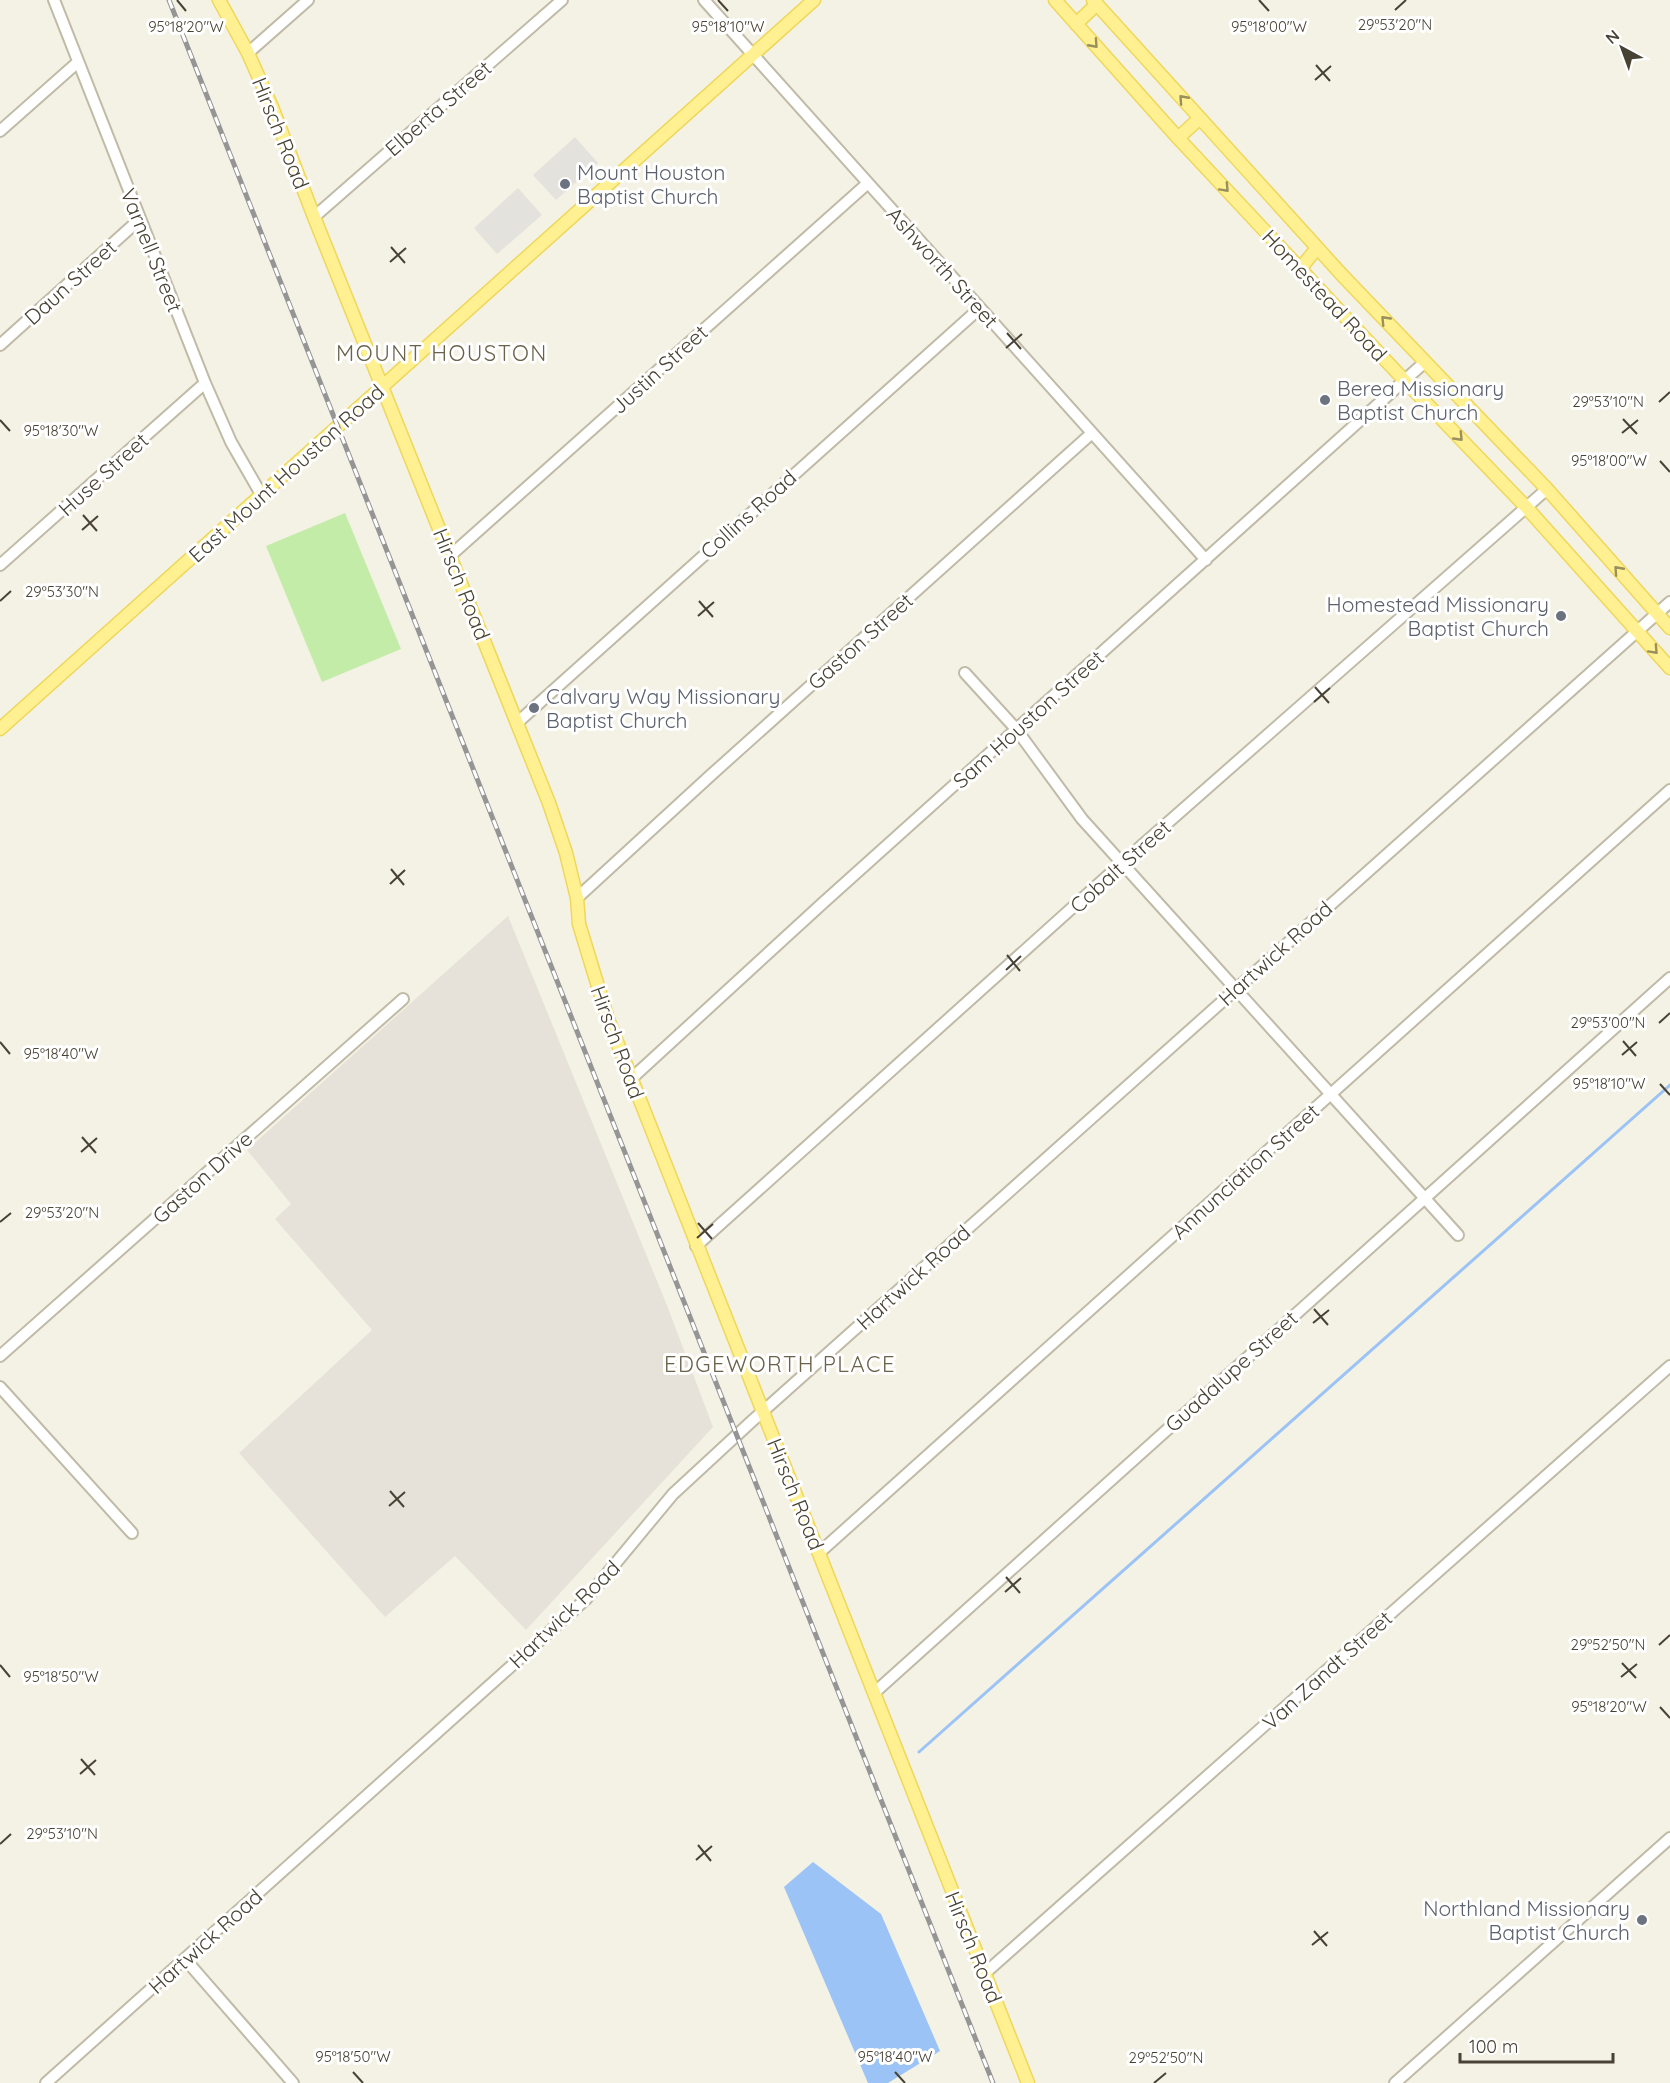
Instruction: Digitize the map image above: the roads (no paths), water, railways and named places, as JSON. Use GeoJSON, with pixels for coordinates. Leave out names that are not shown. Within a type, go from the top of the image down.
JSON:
{"type":"FeatureCollection","features":[{"type":"Feature","properties":{"kind":"main road","name":"Hirsch Road"},"geometry":{"type":"LineString","coordinates":[[219,0],[248,53],[272,107],[314,217],[518,722],[554,815],[566,853],[577,898],[579,924],[608,1019],[1028,2083]]}},
{"type":"Feature","properties":{"kind":"main road","name":"East Mount Houston Road"},"geometry":{"type":"LineString","coordinates":[[0,729],[814,0]]}},
{"type":"Feature","properties":{"kind":"main road","name":"Homestead Road"},"geometry":{"type":"LineString","coordinates":[[1055,0],[1178,138],[1527,508],[1670,668]]}},
{"type":"Feature","properties":{"kind":"main road","name":"Homestead Road"},"geometry":{"type":"LineString","coordinates":[[1095,2],[1317,248],[1547,489],[1670,628]]}},
{"type":"Feature","properties":{"kind":"main road"},"geometry":{"type":"LineString","coordinates":[[1076,24],[1095,2]]}},
{"type":"Feature","properties":{"kind":"main road"},"geometry":{"type":"LineString","coordinates":[[1178,138],[1200,118]]}},
{"type":"Feature","properties":{"kind":"main road"},"geometry":{"type":"LineString","coordinates":[[1300,269],[1317,248]]}},
{"type":"Feature","properties":{"kind":"street","name":"Varnell Street"},"geometry":{"type":"LineString","coordinates":[[54,0],[205,382],[231,442],[262,496]]}},
{"type":"Feature","properties":{"kind":"street"},"geometry":{"type":"LineString","coordinates":[[248,53],[308,0]]}},
{"type":"Feature","properties":{"kind":"street","name":"Elberta Street"},"geometry":{"type":"LineString","coordinates":[[314,217],[562,0]]}},
{"type":"Feature","properties":{"kind":"street","name":"Ashworth Street"},"geometry":{"type":"LineString","coordinates":[[704,0],[1206,560]]}},
{"type":"Feature","properties":{"kind":"street"},"geometry":{"type":"LineString","coordinates":[[0,131],[78,62]]}},
{"type":"Feature","properties":{"kind":"street","name":"Justin Street"},"geometry":{"type":"LineString","coordinates":[[451,555],[868,183]]}},
{"type":"Feature","properties":{"kind":"street","name":"Daun Street"},"geometry":{"type":"LineString","coordinates":[[0,345],[140,219]]}},
{"type":"Feature","properties":{"kind":"street","name":"Collins Road"},"geometry":{"type":"LineString","coordinates":[[518,722],[980,308]]}},
{"type":"Feature","properties":{"kind":"street","name":"Sam Houston Street"},"geometry":{"type":"LineString","coordinates":[[632,1077],[1425,362]]}},
{"type":"Feature","properties":{"kind":"street","name":"Huse Street"},"geometry":{"type":"LineString","coordinates":[[0,565],[205,382]]}},
{"type":"Feature","properties":{"kind":"street","name":"Gaston Street"},"geometry":{"type":"LineString","coordinates":[[577,898],[1092,433]]}},
{"type":"Feature","properties":{"kind":"street","name":"Cobalt Street"},"geometry":{"type":"LineString","coordinates":[[696,1246],[1122,863],[1547,489]]}},
{"type":"Feature","properties":{"kind":"street","name":"Hartwick Road"},"geometry":{"type":"LineString","coordinates":[[46,2083],[586,1599],[673,1494],[763,1411],[1670,602]]}},
{"type":"Feature","properties":{"kind":"street"},"geometry":{"type":"LineString","coordinates":[[965,673],[1016,729],[1082,819],[1458,1235]]}},
{"type":"Feature","properties":{"kind":"street","name":"Annunciation Street"},"geometry":{"type":"LineString","coordinates":[[820,1552],[1670,790]]}},
{"type":"Feature","properties":{"kind":"street","name":"Guadalupe Street"},"geometry":{"type":"LineString","coordinates":[[874,1693],[1670,978]]}},
{"type":"Feature","properties":{"kind":"street","name":"Gaston Drive"},"geometry":{"type":"LineString","coordinates":[[0,1356],[403,999]]}},
{"type":"Feature","properties":{"kind":"street","name":"Van Zandt Street"},"geometry":{"type":"LineString","coordinates":[[984,1974],[1670,1365]]}},
{"type":"Feature","properties":{"kind":"street"},"geometry":{"type":"LineString","coordinates":[[0,1387],[132,1533]]}},
{"type":"Feature","properties":{"kind":"street"},"geometry":{"type":"LineString","coordinates":[[1395,2083],[1670,1838]]}},
{"type":"Feature","properties":{"kind":"street"},"geometry":{"type":"LineString","coordinates":[[185,1959],[293,2083]]}},
{"type":"Feature","properties":{"kind":"water"},"geometry":{"type":"Polygon","coordinates":[[[813,1862],[881,1914],[940,2051],[888,2083],[868,2083],[784,1887],[813,1862]]]}},
{"type":"Feature","properties":{"kind":"waterway"},"geometry":{"type":"LineString","coordinates":[[919,1752],[1670,1085]]}},
{"type":"Feature","properties":{"kind":"railway"},"geometry":{"type":"LineString","coordinates":[[169,0],[993,2083]]}},
{"type":"Feature","properties":{"kind":"place","name":"Mount Houston Baptist Church"},"geometry":{"type":"Point","coordinates":[565,184]}},
{"type":"Feature","properties":{"kind":"place","name":"Berea Missionary Baptist Church"},"geometry":{"type":"Point","coordinates":[1325,400]}},
{"type":"Feature","properties":{"kind":"place","name":"Homestead Missionary Baptist Church"},"geometry":{"type":"Point","coordinates":[1561,616]}},
{"type":"Feature","properties":{"kind":"place","name":"Calvary Way Missionary Baptist Church"},"geometry":{"type":"Point","coordinates":[534,708]}},
{"type":"Feature","properties":{"kind":"place","name":"Northland Missionary Baptist Church"},"geometry":{"type":"Point","coordinates":[1642,1920]}},
{"type":"Feature","properties":{"kind":"district","name":"MOUNT HOUSTON"},"geometry":{"type":"Point","coordinates":[442,353]}},
{"type":"Feature","properties":{"kind":"district","name":"EDGEWORTH PLACE"},"geometry":{"type":"Point","coordinates":[780,1364]}}]}
